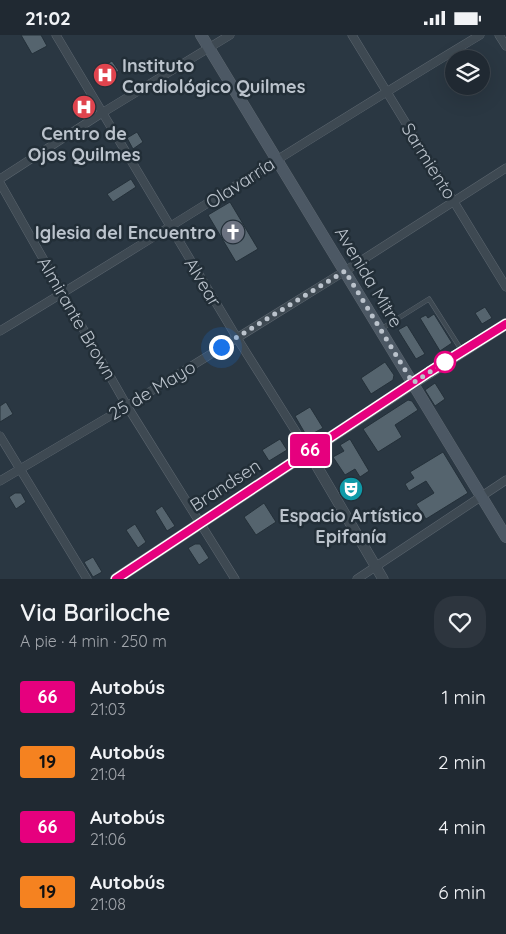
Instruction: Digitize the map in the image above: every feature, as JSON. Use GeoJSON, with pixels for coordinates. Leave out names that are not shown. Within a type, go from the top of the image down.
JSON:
{"type":"FeatureCollection","features":[{"type":"Feature","properties":{"kind":"main road","name":"Avenida Mitre"},"geometry":{"type":"LineString","coordinates":[[201,35],[506,537]]}},
{"type":"Feature","properties":{"kind":"main road","name":"Brandsen"},"geometry":{"type":"LineString","coordinates":[[116,579],[308,451],[506,324]]}},
{"type":"Feature","properties":{"kind":"street","name":"Alvear"},"geometry":{"type":"LineString","coordinates":[[56,35],[237,338],[308,451],[383,579]]}},
{"type":"Feature","properties":{"kind":"street"},"geometry":{"type":"LineString","coordinates":[[0,179],[102,113],[230,35]]}},
{"type":"Feature","properties":{"kind":"street","name":"Sarmiento"},"geometry":{"type":"LineString","coordinates":[[352,35],[506,287]]}},
{"type":"Feature","properties":{"kind":"street","name":"Olavarría"},"geometry":{"type":"LineString","coordinates":[[0,331],[480,35]]}},
{"type":"Feature","properties":{"kind":"street"},"geometry":{"type":"LineString","coordinates":[[499,35],[506,46]]}},
{"type":"Feature","properties":{"kind":"street","name":"25 de Mayo"},"geometry":{"type":"LineString","coordinates":[[0,481],[237,338],[506,168]]}},
{"type":"Feature","properties":{"kind":"street","name":"Almirante Brown"},"geometry":{"type":"LineString","coordinates":[[0,183],[127,406],[235,579]]}},
{"type":"Feature","properties":{"kind":"street"},"geometry":{"type":"LineString","coordinates":[[0,436],[87,579]]}},
{"type":"Feature","properties":{"kind":"street"},"geometry":{"type":"LineString","coordinates":[[357,579],[506,481]]}},
{"type":"Feature","properties":{"kind":"lane"},"geometry":{"type":"LineString","coordinates":[[380,329],[429,299],[462,351]]}},
{"type":"Feature","properties":{"kind":"building"},"geometry":{"type":"Polygon","coordinates":[[[21,35],[41,35],[47,46],[32,54],[21,35]]]}},
{"type":"Feature","properties":{"kind":"building","name":"Instituto Cardiológico Quilmes"},"geometry":{"type":"Polygon","coordinates":[[[112,61],[119,71],[100,82],[94,72],[112,61]]]}},
{"type":"Feature","properties":{"kind":"building"},"geometry":{"type":"Polygon","coordinates":[[[82,96],[86,103],[85,110],[75,116],[71,108],[74,107],[72,102],[82,96]]]}},
{"type":"Feature","properties":{"kind":"building"},"geometry":{"type":"Polygon","coordinates":[[[137,132],[143,142],[133,149],[127,138],[137,132]]]}},
{"type":"Feature","properties":{"kind":"building"},"geometry":{"type":"Polygon","coordinates":[[[131,179],[136,187],[113,202],[107,194],[131,179]]]}},
{"type":"Feature","properties":{"kind":"building","name":"Iglesia del Encuentro"},"geometry":{"type":"Polygon","coordinates":[[[230,202],[258,249],[236,262],[208,215],[230,202]]]}},
{"type":"Feature","properties":{"kind":"building"},"geometry":{"type":"Polygon","coordinates":[[[485,307],[492,318],[482,324],[475,313],[485,307]]]}},
{"type":"Feature","properties":{"kind":"building"},"geometry":{"type":"Polygon","coordinates":[[[434,314],[452,343],[440,351],[420,318],[426,315],[428,318],[434,314]]]}},
{"type":"Feature","properties":{"kind":"building"},"geometry":{"type":"Polygon","coordinates":[[[407,325],[425,354],[416,359],[398,330],[407,325]]]}},
{"type":"Feature","properties":{"kind":"building"},"geometry":{"type":"Polygon","coordinates":[[[385,362],[394,375],[393,380],[371,394],[361,378],[385,362]]]}},
{"type":"Feature","properties":{"kind":"building"},"geometry":{"type":"Polygon","coordinates":[[[435,383],[445,399],[435,406],[425,390],[435,383]]]}},
{"type":"Feature","properties":{"kind":"building"},"geometry":{"type":"Polygon","coordinates":[[[408,400],[412,401],[418,410],[395,425],[402,437],[378,452],[363,429],[408,400]]]}},
{"type":"Feature","properties":{"kind":"building"},"geometry":{"type":"Polygon","coordinates":[[[6,402],[13,414],[0,422],[0,406],[6,402]]]}},
{"type":"Feature","properties":{"kind":"building"},"geometry":{"type":"Polygon","coordinates":[[[310,407],[323,428],[310,435],[306,435],[295,416],[310,407]]]}},
{"type":"Feature","properties":{"kind":"building"},"geometry":{"type":"Polygon","coordinates":[[[280,439],[287,450],[269,461],[262,450],[280,439]]]}},
{"type":"Feature","properties":{"kind":"building"},"geometry":{"type":"Polygon","coordinates":[[[350,439],[369,471],[360,477],[355,469],[345,475],[333,457],[344,451],[340,445],[350,439]]]}},
{"type":"Feature","properties":{"kind":"building"},"geometry":{"type":"Polygon","coordinates":[[[443,452],[468,493],[426,519],[416,504],[434,493],[426,481],[409,491],[405,484],[414,478],[410,472],[443,452]]]}},
{"type":"Feature","properties":{"kind":"building"},"geometry":{"type":"Polygon","coordinates":[[[15,493],[21,493],[26,502],[16,509],[9,497],[15,493]]]}},
{"type":"Feature","properties":{"kind":"building"},"geometry":{"type":"Polygon","coordinates":[[[264,503],[276,522],[256,535],[244,517],[264,503]]]}},
{"type":"Feature","properties":{"kind":"building"},"geometry":{"type":"Polygon","coordinates":[[[162,506],[175,526],[167,531],[155,511],[162,506]]]}},
{"type":"Feature","properties":{"kind":"building"},"geometry":{"type":"Polygon","coordinates":[[[135,524],[146,542],[138,548],[126,530],[135,524]]]}},
{"type":"Feature","properties":{"kind":"building"},"geometry":{"type":"Polygon","coordinates":[[[195,544],[200,544],[209,558],[199,565],[188,548],[195,544]]]}},
{"type":"Feature","properties":{"kind":"building"},"geometry":{"type":"Polygon","coordinates":[[[93,557],[102,572],[93,577],[84,562],[93,557]]]}},
{"type":"Feature","properties":{"kind":"bus line","name":"66"},"geometry":{"type":"LineString","coordinates":[[116,579],[429,372],[506,324]]}},
{"type":"Feature","properties":{"kind":"place","name":"Instituto Cardiológico Quilmes"},"geometry":{"type":"Point","coordinates":[105,75]}},
{"type":"Feature","properties":{"kind":"place","name":"Centro de Ojos Quilmes"},"geometry":{"type":"Point","coordinates":[84,107]}},
{"type":"Feature","properties":{"kind":"place","name":"Iglesia del Encuentro"},"geometry":{"type":"Point","coordinates":[233,232]}},
{"type":"Feature","properties":{"kind":"place","name":"Espacio Artístico Epifanía"},"geometry":{"type":"Point","coordinates":[351,489]}},
{"type":"Feature","properties":{"kind":"route"},"geometry":{"type":"LineString","coordinates":[[221,347],[345,271],[413,383],[445,362]]}}]}
